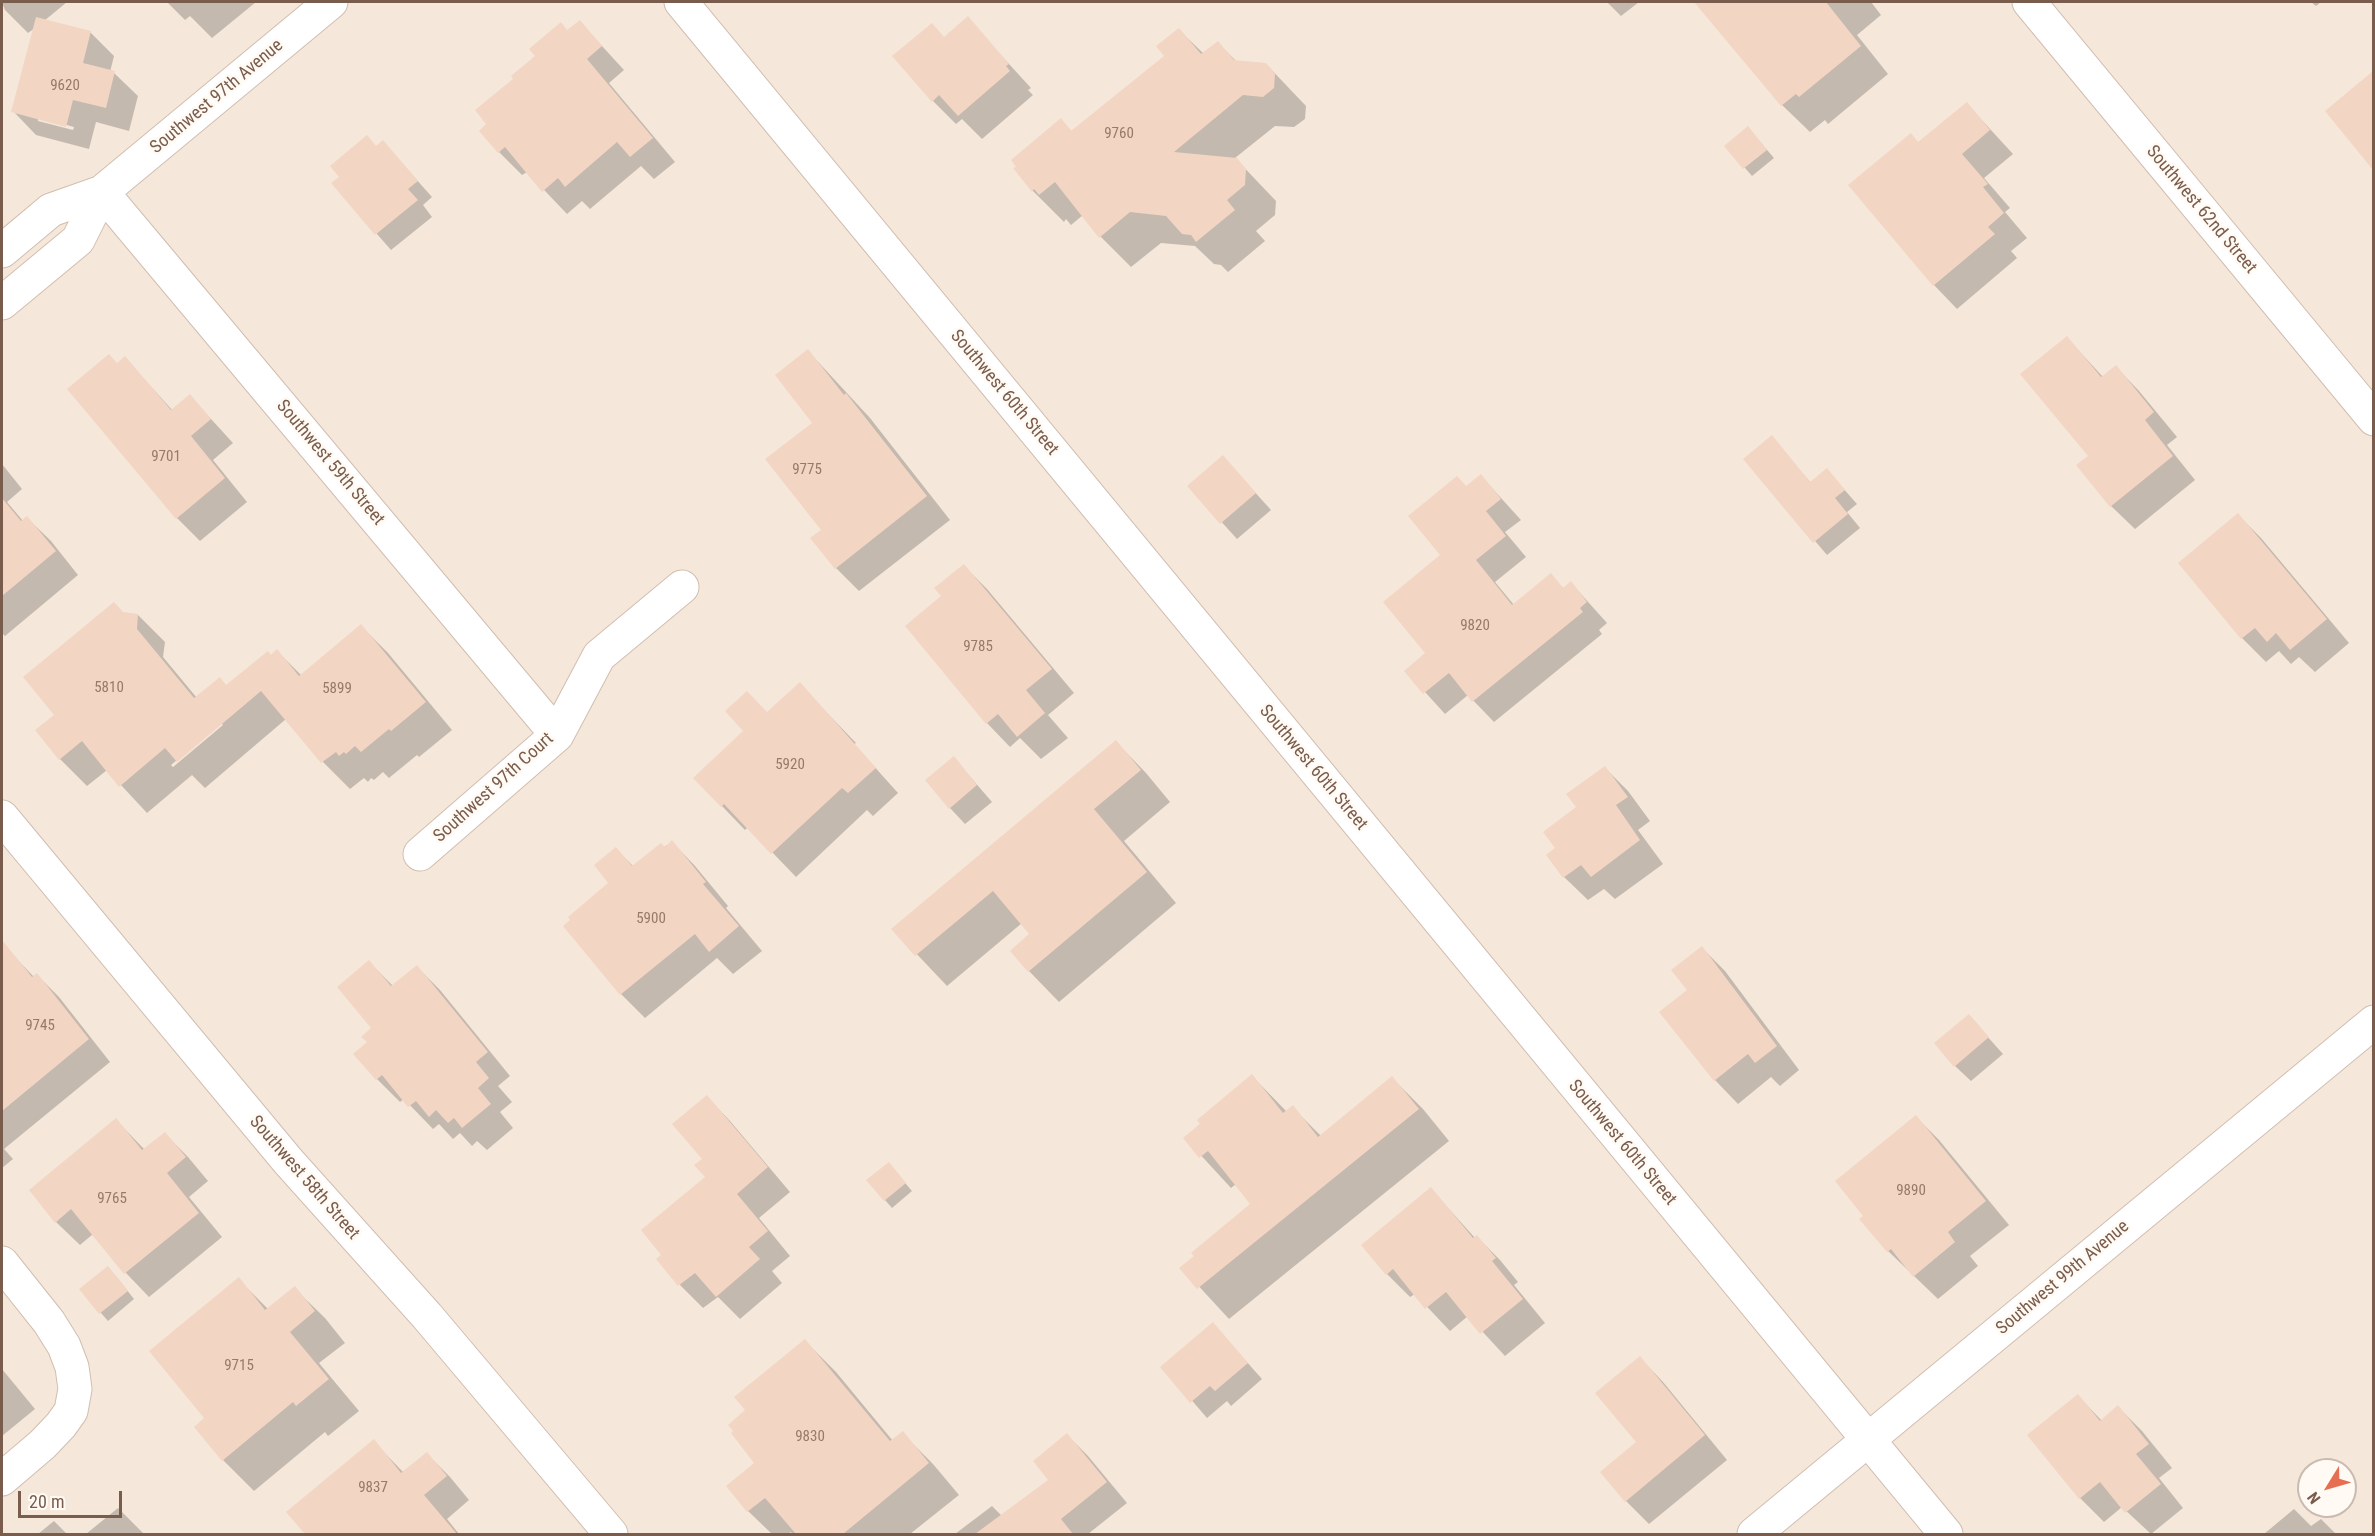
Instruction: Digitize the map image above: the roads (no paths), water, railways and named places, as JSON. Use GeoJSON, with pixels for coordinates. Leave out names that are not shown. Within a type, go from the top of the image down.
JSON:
{"type":"FeatureCollection","features":[{"type":"Feature","properties":{"kind":"street","name":"Southwest 97th Avenue"},"geometry":{"type":"LineString","coordinates":[[2,251],[51,210],[102,192],[331,2]]}},
{"type":"Feature","properties":{"kind":"street","name":"Southwest 60th Street"},"geometry":{"type":"LineString","coordinates":[[681,2],[1946,1534]]}},
{"type":"Feature","properties":{"kind":"street","name":"Southwest 62nd Street"},"geometry":{"type":"LineString","coordinates":[[2029,2],[2373,420]]}},
{"type":"Feature","properties":{"kind":"street","name":"Southwest 97th Avenue"},"geometry":{"type":"LineString","coordinates":[[2,303],[78,240],[102,192]]}},
{"type":"Feature","properties":{"kind":"street","name":"Southwest 59th Street"},"geometry":{"type":"LineString","coordinates":[[102,192],[556,735]]}},
{"type":"Feature","properties":{"kind":"street","name":"Southwest 97th Court"},"geometry":{"type":"LineString","coordinates":[[420,854],[556,735],[599,656],[682,587]]}},
{"type":"Feature","properties":{"kind":"street","name":"Southwest 58th Street"},"geometry":{"type":"LineString","coordinates":[[2,817],[280,1152],[427,1316],[611,1534]]}},
{"type":"Feature","properties":{"kind":"street","name":"Southwest 99th Avenue"},"geometry":{"type":"LineString","coordinates":[[1754,1534],[2373,1022]]}},
{"type":"Feature","properties":{"kind":"street"},"geometry":{"type":"LineString","coordinates":[[2,1263],[50,1322],[64,1346],[72,1367],[75,1389],[71,1410],[61,1425],[43,1444],[2,1479]]}}]}
